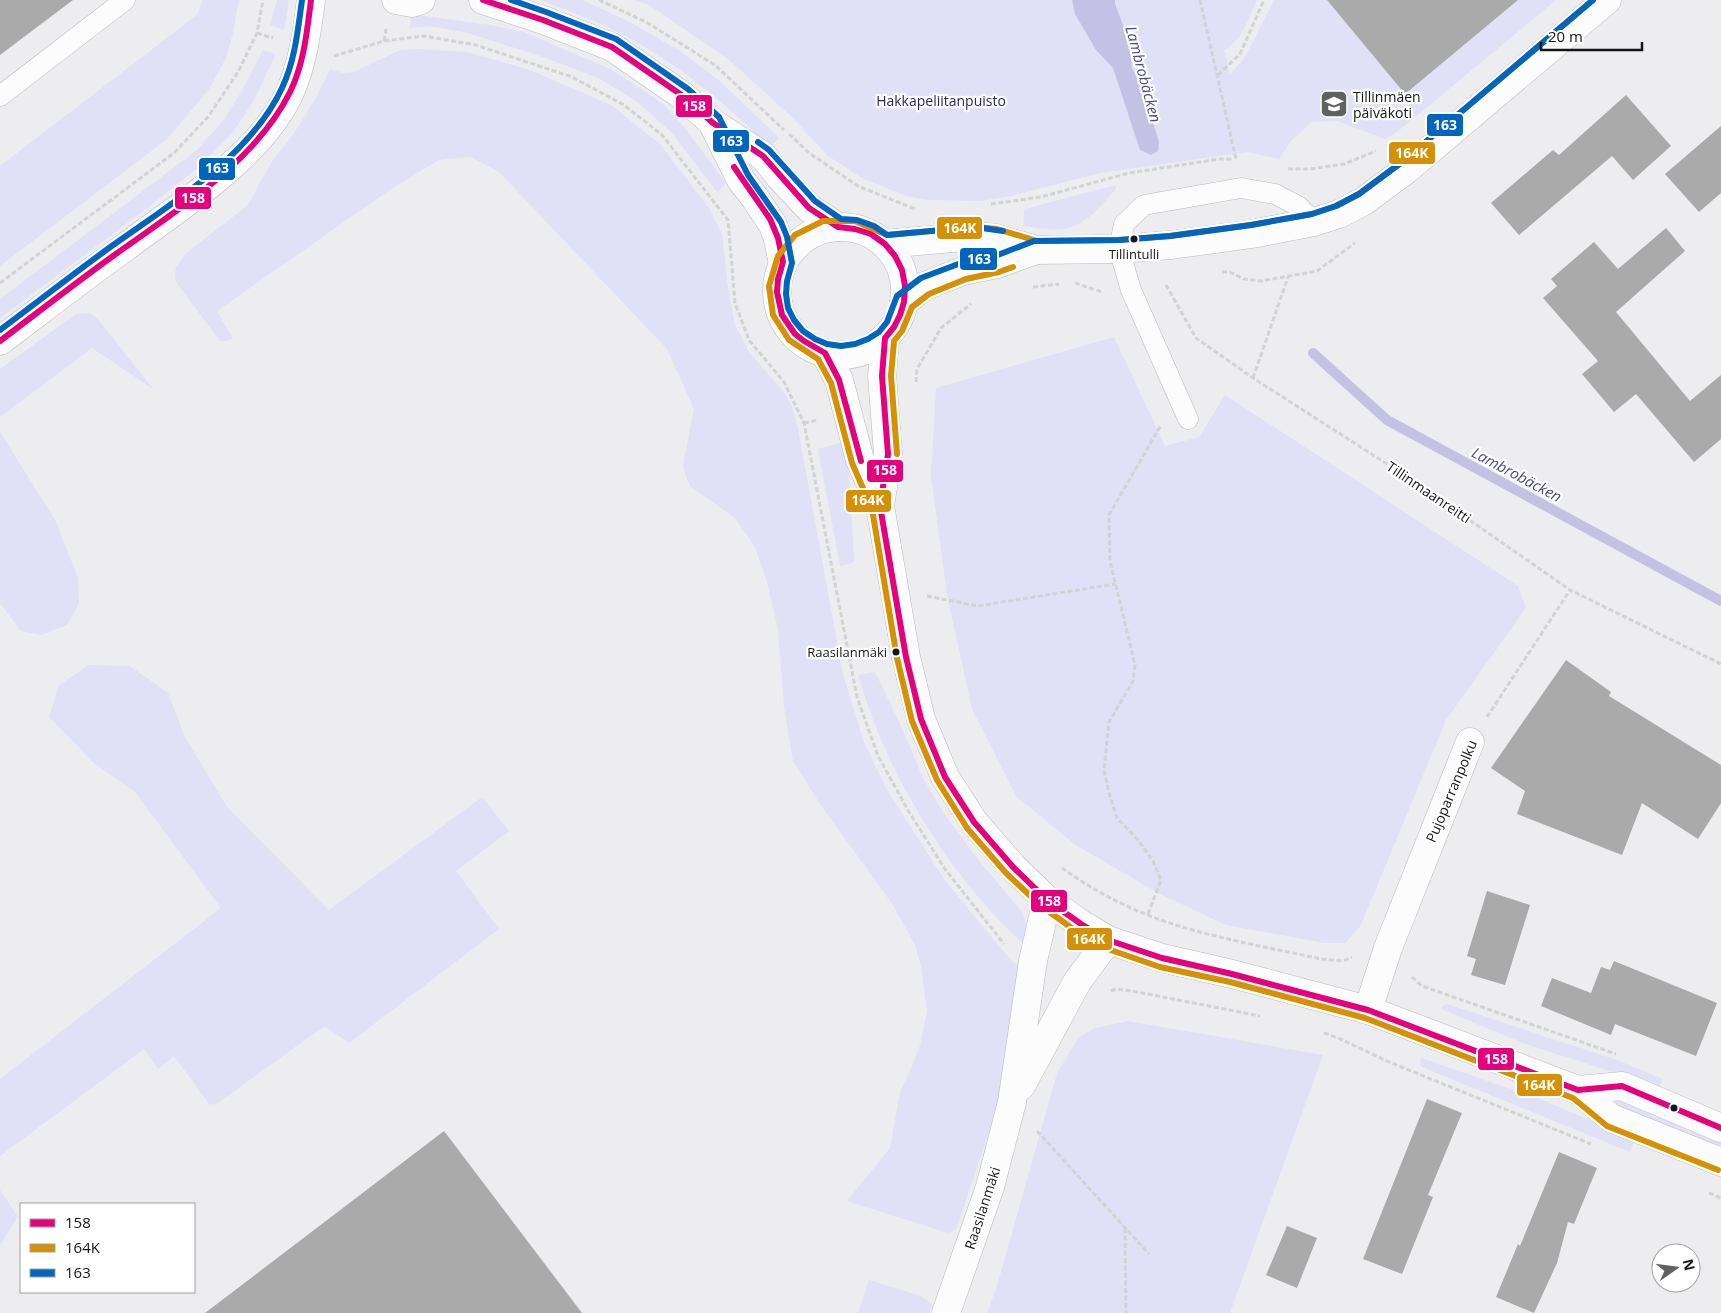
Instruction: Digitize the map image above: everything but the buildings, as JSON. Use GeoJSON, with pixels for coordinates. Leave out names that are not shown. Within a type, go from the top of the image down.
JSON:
{"type":"FeatureCollection","features":[{"type":"Feature","properties":{"kind":"street"},"geometry":{"type":"LineString","coordinates":[[0,341],[201,191],[246,152],[272,122],[290,92],[305,48],[311,0]]}},
{"type":"Feature","properties":{"kind":"street"},"geometry":{"type":"LineString","coordinates":[[396,0],[412,3],[421,0]]}},
{"type":"Feature","properties":{"kind":"street"},"geometry":{"type":"LineString","coordinates":[[483,0],[543,20],[612,47],[683,96],[713,123],[763,156],[809,208],[838,227]]}},
{"type":"Feature","properties":{"kind":"street"},"geometry":{"type":"LineString","coordinates":[[884,244],[976,236],[995,238],[1036,250],[1119,249],[1201,241],[1314,222],[1339,214],[1364,201],[1407,169],[1607,0]]}},
{"type":"Feature","properties":{"kind":"street"},"geometry":{"type":"LineString","coordinates":[[713,123],[741,180],[773,225],[783,264]]}},
{"type":"Feature","properties":{"kind":"street"},"geometry":{"type":"LineString","coordinates":[[838,227],[855,229],[871,234],[884,244],[902,270],[905,286],[904,302],[900,315],[894,328],[885,338],[872,347],[857,353],[841,355],[826,353],[811,347],[797,338],[787,325],[780,311],[777,295],[778,279],[783,264],[793,249],[805,238],[821,230],[838,227]]}},
{"type":"Feature","properties":{"kind":"street"},"geometry":{"type":"LineString","coordinates":[[904,302],[925,286],[963,271],[997,264],[1036,250]]}},
{"type":"Feature","properties":{"kind":"street"},"geometry":{"type":"LineString","coordinates":[[880,506],[888,454],[882,376],[885,338]]}},
{"type":"Feature","properties":{"kind":"street"},"geometry":{"type":"LineString","coordinates":[[826,353],[839,380],[860,460],[880,506],[906,657],[921,719],[945,778],[974,822],[1012,867],[1047,900],[1108,940],[1162,958],[1232,974],[1368,1010],[1578,1090],[1610,1118],[1721,1162]]}},
{"type":"Feature","properties":{"kind":"street","name":"Pujoparranpolku"},"geometry":{"type":"LineString","coordinates":[[1368,1010],[1383,961],[1470,742]]}},
{"type":"Feature","properties":{"kind":"street","name":"Raasilanmäki"},"geometry":{"type":"LineString","coordinates":[[946,1313],[990,1187],[1012,1102],[1033,961],[1047,900]]}},
{"type":"Feature","properties":{"kind":"street","name":"Raasilanmäki"},"geometry":{"type":"LineString","coordinates":[[1012,1102],[1077,982],[1108,940]]}},
{"type":"Feature","properties":{"kind":"street"},"geometry":{"type":"LineString","coordinates":[[1578,1090],[1622,1086],[1721,1128]]}},
{"type":"Feature","properties":{"kind":"lane"},"geometry":{"type":"LineString","coordinates":[[0,96],[126,0]]}},
{"type":"Feature","properties":{"kind":"lane"},"geometry":{"type":"LineString","coordinates":[[1188,419],[1131,290],[1119,249],[1124,224],[1144,204],[1241,188],[1275,194],[1298,206],[1314,222]]}},
{"type":"Feature","properties":{"kind":"path"},"geometry":{"type":"LineString","coordinates":[[0,283],[174,153],[208,117],[238,72],[257,33],[263,0]]}},
{"type":"Feature","properties":{"kind":"path"},"geometry":{"type":"LineString","coordinates":[[599,0],[646,22],[715,65],[809,153],[858,186],[916,209]]}},
{"type":"Feature","properties":{"kind":"path"},"geometry":{"type":"LineString","coordinates":[[1200,0],[1236,159]]}},
{"type":"Feature","properties":{"kind":"path"},"geometry":{"type":"LineString","coordinates":[[1218,76],[1240,54],[1264,0]]}},
{"type":"Feature","properties":{"kind":"path"},"geometry":{"type":"LineString","coordinates":[[257,33],[335,56],[384,41],[424,36],[476,45],[572,77],[624,105],[662,135],[728,220],[735,304],[749,340],[784,382],[804,422],[856,697],[878,756],[908,812],[946,869],[1005,944]]}},
{"type":"Feature","properties":{"kind":"path"},"geometry":{"type":"LineString","coordinates":[[989,204],[1041,197],[1129,173],[1220,159],[1244,160]]}},
{"type":"Feature","properties":{"kind":"path"},"geometry":{"type":"LineString","coordinates":[[1284,169],[1311,169],[1344,164]]}},
{"type":"Feature","properties":{"kind":"path"},"geometry":{"type":"LineString","coordinates":[[1253,378],[1288,277]]}},
{"type":"Feature","properties":{"kind":"path"},"geometry":{"type":"LineString","coordinates":[[1030,287],[1076,283],[1106,294]]}},
{"type":"Feature","properties":{"kind":"path","name":"Tillinmaanreitti"},"geometry":{"type":"LineString","coordinates":[[1166,285],[1196,338],[1253,378],[1412,480],[1570,590],[1721,664]]}},
{"type":"Feature","properties":{"kind":"path"},"geometry":{"type":"LineString","coordinates":[[916,385],[917,369],[941,328],[970,305],[978,302]]}},
{"type":"Feature","properties":{"kind":"path"},"geometry":{"type":"LineString","coordinates":[[1148,914],[1161,880],[1153,861],[1138,840],[1117,818],[1104,770],[1109,722],[1132,681],[1135,665],[1110,561],[1109,515],[1139,461],[1179,397]]}},
{"type":"Feature","properties":{"kind":"path"},"geometry":{"type":"LineString","coordinates":[[926,604],[924,595],[978,606],[1116,584]]}},
{"type":"Feature","properties":{"kind":"path","name":"Pujoparranpolku"},"geometry":{"type":"LineString","coordinates":[[1470,742],[1570,590]]}},
{"type":"Feature","properties":{"kind":"path"},"geometry":{"type":"LineString","coordinates":[[1060,866],[1080,881],[1130,908],[1186,928],[1321,959],[1343,960],[1362,952],[1400,968],[1422,986],[1621,1056]]}},
{"type":"Feature","properties":{"kind":"path"},"geometry":{"type":"LineString","coordinates":[[1109,992],[1116,989],[1132,990],[1263,1017]]}},
{"type":"Feature","properties":{"kind":"path"},"geometry":{"type":"LineString","coordinates":[[1320,1032],[1593,1145]]}},
{"type":"Feature","properties":{"kind":"path"},"geometry":{"type":"LineString","coordinates":[[1012,1102],[1149,1254]]}},
{"type":"Feature","properties":{"kind":"path"},"geometry":{"type":"LineString","coordinates":[[1703,1190],[1721,1198]]}},
{"type":"Feature","properties":{"kind":"path"},"geometry":{"type":"LineString","coordinates":[[1125,1228],[1126,1313]]}},
{"type":"Feature","properties":{"kind":"green space"},"geometry":{"type":"Polygon","coordinates":[[[203,0],[239,0],[226,58],[209,89],[167,139],[0,266],[0,166],[197,15],[203,0]]]}},
{"type":"Feature","properties":{"kind":"green space"},"geometry":{"type":"Polygon","coordinates":[[[277,0],[289,0],[284,30],[270,25],[277,0]]]}},
{"type":"Feature","properties":{"kind":"green space"},"geometry":{"type":"Polygon","coordinates":[[[540,0],[582,0],[628,21],[680,51],[721,82],[779,138],[770,148],[719,100],[663,58],[612,29],[540,0]]]}},
{"type":"Feature","properties":{"kind":"green space","name":"Hakkapeliitanpuisto"},"geometry":{"type":"Polygon","coordinates":[[[634,0],[1257,0],[1240,35],[1236,41],[1224,50],[1230,74],[1244,59],[1274,0],[1327,0],[1405,94],[1518,0],[1556,0],[1397,132],[1385,139],[1337,121],[1312,122],[1291,141],[1279,159],[1247,152],[1100,173],[1011,196],[980,201],[929,200],[906,196],[862,178],[828,156],[791,116],[727,58],[649,5],[634,0]]]}},
{"type":"Feature","properties":{"kind":"green space"},"geometry":{"type":"Polygon","coordinates":[[[411,14],[490,25],[524,32],[610,69],[663,104],[684,127],[726,183],[717,192],[672,133],[636,101],[600,79],[549,59],[468,33],[428,26],[410,28],[411,14]]]}},
{"type":"Feature","properties":{"kind":"green space"},"geometry":{"type":"Polygon","coordinates":[[[418,49],[467,52],[530,70],[611,105],[660,144],[709,208],[722,234],[728,288],[735,325],[749,352],[784,392],[792,407],[798,429],[843,674],[864,742],[887,790],[944,879],[1002,950],[1014,963],[1026,969],[1014,1045],[986,1141],[957,1227],[953,1231],[948,1233],[847,1201],[890,1148],[900,1092],[920,1045],[927,1011],[921,966],[915,945],[893,905],[820,804],[793,761],[784,707],[778,629],[767,582],[755,547],[735,518],[691,487],[686,477],[683,465],[694,409],[667,349],[499,172],[471,157],[439,160],[391,189],[217,311],[233,339],[220,341],[176,282],[176,267],[186,253],[247,206],[274,158],[293,135],[314,101],[330,69],[343,73],[354,72],[400,50],[418,49]]]}},
{"type":"Feature","properties":{"kind":"green space"},"geometry":{"type":"Polygon","coordinates":[[[263,50],[276,54],[253,102],[233,132],[200,166],[150,206],[0,318],[0,299],[197,150],[223,121],[243,89],[263,50]]]}},
{"type":"Feature","properties":{"kind":"green space"},"geometry":{"type":"Polygon","coordinates":[[[1116,185],[1116,189],[1099,208],[1079,224],[1058,230],[1023,226],[1024,209],[1116,185]]]}},
{"type":"Feature","properties":{"kind":"green space"},"geometry":{"type":"Polygon","coordinates":[[[89,313],[97,318],[153,389],[92,348],[0,417],[0,369],[76,314],[89,313]]]}},
{"type":"Feature","properties":{"kind":"green space"},"geometry":{"type":"Polygon","coordinates":[[[1114,337],[1165,446],[1199,437],[1225,395],[1518,586],[1526,608],[1446,720],[1360,927],[1345,943],[1324,943],[1226,925],[1160,894],[1074,844],[1016,796],[972,709],[947,595],[931,476],[936,388],[1114,337]]]}},
{"type":"Feature","properties":{"kind":"green space"},"geometry":{"type":"Polygon","coordinates":[[[0,432],[55,520],[78,578],[79,603],[67,625],[41,635],[21,631],[0,603],[0,432]]]}},
{"type":"Feature","properties":{"kind":"green space"},"geometry":{"type":"Polygon","coordinates":[[[844,442],[849,475],[854,563],[840,566],[818,449],[844,442]]]}},
{"type":"Feature","properties":{"kind":"green space"},"geometry":{"type":"Polygon","coordinates":[[[89,665],[130,666],[168,693],[185,737],[227,807],[329,910],[482,797],[509,831],[456,871],[499,929],[349,1043],[326,1027],[320,1029],[218,1103],[210,1105],[174,1056],[158,1069],[144,1049],[0,1156],[0,1079],[221,908],[135,792],[94,763],[49,717],[59,685],[89,665]]]}},
{"type":"Feature","properties":{"kind":"green space"},"geometry":{"type":"Polygon","coordinates":[[[875,672],[923,778],[945,815],[979,861],[1022,912],[1028,931],[1027,947],[972,889],[947,857],[904,787],[870,713],[858,675],[875,672]]]}},
{"type":"Feature","properties":{"kind":"green space"},"geometry":{"type":"Polygon","coordinates":[[[1447,1004],[1617,1060],[1663,1079],[1658,1090],[1610,1071],[1525,1044],[1441,1009],[1443,1005],[1447,1004]]]}},
{"type":"Feature","properties":{"kind":"green space"},"geometry":{"type":"Polygon","coordinates":[[[1128,1021],[1323,1055],[1230,1313],[987,1313],[997,1286],[1057,1073],[1079,1037],[1095,1028],[1128,1021]]]}},
{"type":"Feature","properties":{"kind":"green space"},"geometry":{"type":"Polygon","coordinates":[[[1421,1058],[1540,1099],[1635,1139],[1630,1152],[1422,1067],[1420,1064],[1421,1058]]]}},
{"type":"Feature","properties":{"kind":"green space"},"geometry":{"type":"Polygon","coordinates":[[[1618,1097],[1721,1141],[1721,1151],[1614,1106],[1618,1097]]]}},
{"type":"Feature","properties":{"kind":"green space"},"geometry":{"type":"Polygon","coordinates":[[[0,1190],[18,1217],[0,1245],[0,1190]]]}},
{"type":"Feature","properties":{"kind":"green space"},"geometry":{"type":"Polygon","coordinates":[[[869,1280],[921,1296],[932,1304],[929,1313],[858,1313],[869,1280]]]}},
{"type":"Feature","properties":{"kind":"shaded area"},"geometry":{"type":"Polygon","coordinates":[[[1072,0],[1115,0],[1130,43],[1132,68],[1142,86],[1159,142],[1158,151],[1151,155],[1140,150],[1113,68],[1096,50],[1075,14],[1072,0]]]}},
{"type":"Feature","properties":{"kind":"waterway","name":"Lambrobäcken"},"geometry":{"type":"LineString","coordinates":[[1313,353],[1387,420],[1721,601]]}},
{"type":"Feature","properties":{"kind":"transit line","name":"163"},"geometry":{"type":"LineString","coordinates":[[0,330],[109,248],[182,197],[229,158],[250,136],[268,113],[286,78],[295,45],[302,0]]}},
{"type":"Feature","properties":{"kind":"transit line","name":"158"},"geometry":{"type":"LineString","coordinates":[[0,341],[187,203],[235,163],[256,141],[275,118],[295,81],[304,47],[311,0]]}},
{"type":"Feature","properties":{"kind":"transit line","name":"158"},"geometry":{"type":"LineString","coordinates":[[483,0],[543,20],[612,47],[683,96],[713,123],[763,156],[809,208],[838,227],[855,229],[871,234],[885,244],[895,256],[902,270],[905,286],[904,302],[900,315],[894,327],[885,338],[882,376],[888,454],[880,506],[906,657],[921,719],[945,777],[974,822],[1013,867],[1047,900],[1108,940],[1162,958],[1232,974],[1368,1010],[1578,1090],[1622,1086],[1721,1128]]}},
{"type":"Feature","properties":{"kind":"transit line","name":"163"},"geometry":{"type":"LineString","coordinates":[[511,0],[616,39],[688,89],[719,117],[748,175],[781,222],[787,237],[792,263],[786,294],[788,308],[794,320],[803,331],[815,339],[827,344],[841,346],[855,344],[879,332],[887,322],[897,296],[921,278],[961,263],[995,256],[1034,241],[1119,240],[1170,236],[1251,225],[1312,214],[1336,206],[1359,194],[1402,162],[1593,0]]}},
{"type":"Feature","properties":{"kind":"transit line","name":"164K"},"geometry":{"type":"LineString","coordinates":[[1593,0],[1402,162],[1359,194],[1336,206],[1312,214],[1251,225],[1170,236],[1119,240],[1037,241],[997,229],[976,227],[887,235],[855,221],[823,221],[795,235],[778,256],[769,286],[773,315],[789,340],[818,359],[831,383],[852,463],[872,509],[897,658],[912,721],[937,780],[967,828],[1006,873],[1041,906],[1076,931],[1105,948],[1160,967],[1230,982],[1365,1018],[1573,1098],[1607,1126],[1718,1170]]}},
{"type":"Feature","properties":{"kind":"transit line","name":"163"},"geometry":{"type":"LineString","coordinates":[[758,142],[769,150],[815,201],[841,219],[857,220],[874,226],[887,235],[975,227],[1003,231]]}},
{"type":"Feature","properties":{"kind":"transit line","name":"158"},"geometry":{"type":"LineString","coordinates":[[734,167],[770,219],[778,238],[783,262],[778,279],[777,292],[782,315],[795,334],[825,353],[839,380],[861,461]]}},
{"type":"Feature","properties":{"kind":"transit line","name":"164K"},"geometry":{"type":"LineString","coordinates":[[897,454],[891,376],[894,341],[902,331],[912,307],[929,294],[966,279],[1013,267]]}},
{"type":"Feature","properties":{"kind":"place","name":"Tillinmäen päiväkoti"},"geometry":{"type":"Point","coordinates":[1334,104]}},
{"type":"Feature","properties":{"kind":"place","name":"Tillintulli"},"geometry":{"type":"Point","coordinates":[1134,239]}},
{"type":"Feature","properties":{"kind":"place","name":"Raasilanmäki"},"geometry":{"type":"Point","coordinates":[896,652]}}]}
